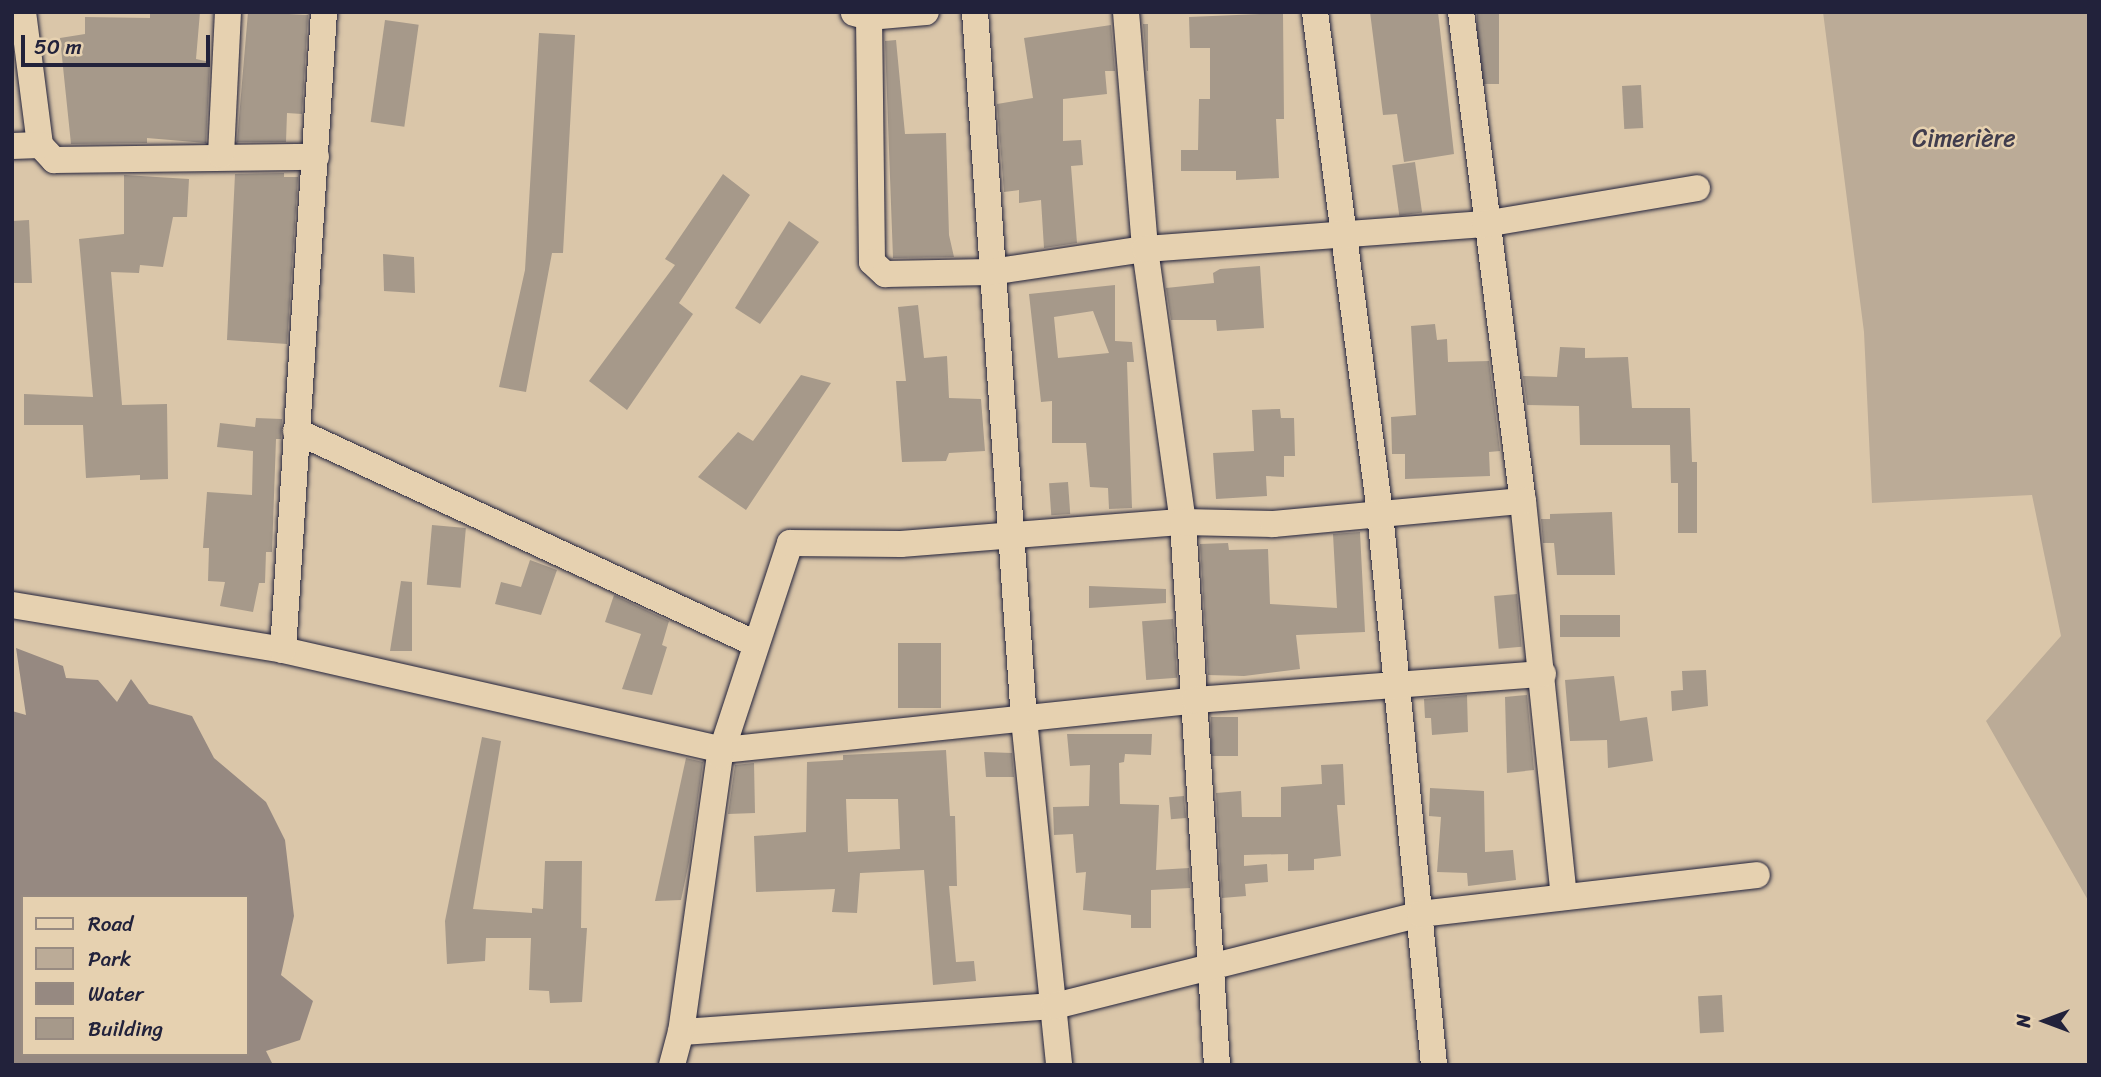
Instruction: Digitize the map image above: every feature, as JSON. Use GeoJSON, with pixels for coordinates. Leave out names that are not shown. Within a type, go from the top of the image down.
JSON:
{"type":"FeatureCollection","features":[{"type":"Feature","properties":{"kind":"street"},"geometry":{"type":"LineString","coordinates":[[23,12],[40,145],[54,160],[221,155],[316,157]]}},
{"type":"Feature","properties":{"kind":"street"},"geometry":{"type":"LineString","coordinates":[[221,155],[228,12]]}},
{"type":"Feature","properties":{"kind":"street"},"geometry":{"type":"LineString","coordinates":[[283,650],[324,12]]}},
{"type":"Feature","properties":{"kind":"street"},"geometry":{"type":"LineString","coordinates":[[926,12],[861,14],[872,262],[885,274],[991,272],[1145,249],[1340,231],[1485,224],[1697,188]]}},
{"type":"Feature","properties":{"kind":"street"},"geometry":{"type":"LineString","coordinates":[[975,12],[1009,533],[1024,719],[1059,1065]]}},
{"type":"Feature","properties":{"kind":"street"},"geometry":{"type":"LineString","coordinates":[[1126,12],[1145,249],[1184,522],[1209,970],[1217,1065]]}},
{"type":"Feature","properties":{"kind":"street"},"geometry":{"type":"LineString","coordinates":[[1315,12],[1340,231],[1380,513],[1434,1065]]}},
{"type":"Feature","properties":{"kind":"street"},"geometry":{"type":"LineString","coordinates":[[1461,12],[1485,224],[1523,500],[1564,897]]}},
{"type":"Feature","properties":{"kind":"street"},"geometry":{"type":"LineString","coordinates":[[12,146],[40,145]]}},
{"type":"Feature","properties":{"kind":"street"},"geometry":{"type":"LineString","coordinates":[[296,431],[754,643]]}},
{"type":"Feature","properties":{"kind":"street"},"geometry":{"type":"LineString","coordinates":[[672,1065],[681,1032],[723,750],[754,643],[790,543],[901,544],[1009,533],[1184,522],[1273,524],[1523,500]]}},
{"type":"Feature","properties":{"kind":"street"},"geometry":{"type":"LineString","coordinates":[[12,605],[283,650],[723,750],[1195,700],[1543,674]]}},
{"type":"Feature","properties":{"kind":"street"},"geometry":{"type":"LineString","coordinates":[[681,1032],[1055,1006],[1209,970],[1420,914],[1756,875]]}},
{"type":"Feature","properties":{"kind":"green space","name":"Cimerière"},"geometry":{"type":"Polygon","coordinates":[[[1823,12],[2089,12],[2089,902],[1986,721],[2061,636],[2032,495],[1872,503],[1864,332],[1823,12]]]}},
{"type":"Feature","properties":{"kind":"water"},"geometry":{"type":"Polygon","coordinates":[[[16,648],[63,666],[66,678],[98,680],[117,702],[131,679],[149,704],[192,716],[214,758],[266,802],[285,840],[294,916],[281,975],[313,1001],[300,1040],[266,1051],[273,1065],[12,1065],[12,711],[26,715],[16,648]]]}},
{"type":"Feature","properties":{"kind":"building"},"geometry":{"type":"Polygon","coordinates":[[[150,12],[200,12],[196,59],[210,62],[206,143],[147,138],[147,143],[71,144],[60,38],[85,34],[85,17],[150,18],[150,12]]]}},
{"type":"Feature","properties":{"kind":"building"},"geometry":{"type":"Polygon","coordinates":[[[248,12],[308,15],[302,114],[287,113],[286,142],[237,142],[248,12]]]}},
{"type":"Feature","properties":{"kind":"building"},"geometry":{"type":"Polygon","coordinates":[[[1370,12],[1438,12],[1454,154],[1404,162],[1397,114],[1383,115],[1370,12]]]}},
{"type":"Feature","properties":{"kind":"building"},"geometry":{"type":"Polygon","coordinates":[[[1477,12],[1499,12],[1499,84],[1477,84],[1477,12]]]}},
{"type":"Feature","properties":{"kind":"building"},"geometry":{"type":"Polygon","coordinates":[[[1283,13],[1284,119],[1276,119],[1279,178],[1236,180],[1236,171],[1181,171],[1181,150],[1198,150],[1199,99],[1210,99],[1210,48],[1190,48],[1189,17],[1283,13]]]}},
{"type":"Feature","properties":{"kind":"building"},"geometry":{"type":"Polygon","coordinates":[[[385,20],[419,25],[404,127],[371,122],[385,20]]]}},
{"type":"Feature","properties":{"kind":"building"},"geometry":{"type":"Polygon","coordinates":[[[1143,24],[1148,24],[1148,71],[1147,71],[1143,24]]]}},
{"type":"Feature","properties":{"kind":"building"},"geometry":{"type":"Polygon","coordinates":[[[1111,25],[1115,71],[1105,71],[1107,94],[1063,99],[1063,141],[1081,140],[1083,165],[1071,166],[1077,243],[1044,248],[1041,200],[1019,203],[1019,190],[1004,192],[997,104],[1033,98],[1024,38],[1111,25]]]}},
{"type":"Feature","properties":{"kind":"building"},"geometry":{"type":"Polygon","coordinates":[[[539,33],[575,35],[563,253],[552,253],[526,392],[499,387],[525,270],[539,33]]]}},
{"type":"Feature","properties":{"kind":"building"},"geometry":{"type":"Polygon","coordinates":[[[896,40],[905,134],[946,133],[949,235],[954,257],[893,258],[885,41],[896,40]]]}},
{"type":"Feature","properties":{"kind":"building"},"geometry":{"type":"Polygon","coordinates":[[[1641,85],[1643,128],[1624,129],[1622,86],[1641,85]]]}},
{"type":"Feature","properties":{"kind":"building"},"geometry":{"type":"Polygon","coordinates":[[[1415,162],[1422,213],[1399,216],[1392,165],[1415,162]]]}},
{"type":"Feature","properties":{"kind":"building"},"geometry":{"type":"Polygon","coordinates":[[[284,173],[284,177],[298,177],[287,344],[227,340],[235,174],[284,173]]]}},
{"type":"Feature","properties":{"kind":"building"},"geometry":{"type":"Polygon","coordinates":[[[723,174],[750,195],[679,303],[693,314],[627,410],[589,381],[675,265],[665,259],[723,174]]]}},
{"type":"Feature","properties":{"kind":"building"},"geometry":{"type":"Polygon","coordinates":[[[124,175],[189,179],[187,217],[173,217],[163,267],[140,265],[139,273],[111,272],[122,405],[167,404],[168,479],[140,480],[140,475],[86,478],[83,425],[24,425],[24,394],[93,397],[79,239],[124,234],[124,175]]]}},
{"type":"Feature","properties":{"kind":"building"},"geometry":{"type":"Polygon","coordinates":[[[29,220],[32,283],[12,283],[12,221],[29,220]]]}},
{"type":"Feature","properties":{"kind":"building"},"geometry":{"type":"Polygon","coordinates":[[[789,221],[819,242],[760,324],[735,308],[789,221]]]}},
{"type":"Feature","properties":{"kind":"building"},"geometry":{"type":"Polygon","coordinates":[[[383,254],[414,257],[415,293],[384,291],[383,254]]]}},
{"type":"Feature","properties":{"kind":"building"},"geometry":{"type":"Polygon","coordinates":[[[1260,266],[1264,328],[1217,331],[1216,320],[1171,320],[1166,288],[1214,283],[1213,273],[1220,269],[1260,266]]]}},
{"type":"Feature","properties":{"kind":"building"},"geometry":{"type":"Polygon","coordinates":[[[1115,285],[1115,341],[1132,342],[1134,362],[1127,362],[1132,508],[1109,509],[1108,488],[1090,487],[1086,443],[1052,443],[1052,401],[1041,402],[1029,294],[1115,285]],[[1093,311],[1054,317],[1058,358],[1109,353],[1093,311]]]}},
{"type":"Feature","properties":{"kind":"building"},"geometry":{"type":"Polygon","coordinates":[[[918,305],[924,358],[947,356],[949,398],[981,399],[985,451],[949,453],[946,461],[902,462],[896,381],[906,381],[898,307],[918,305]]]}},
{"type":"Feature","properties":{"kind":"building"},"geometry":{"type":"Polygon","coordinates":[[[1435,324],[1437,340],[1447,339],[1448,362],[1489,361],[1500,451],[1489,452],[1490,476],[1405,479],[1405,454],[1392,454],[1391,417],[1416,415],[1411,326],[1435,324]]]}},
{"type":"Feature","properties":{"kind":"building"},"geometry":{"type":"Polygon","coordinates":[[[1560,347],[1585,348],[1585,358],[1628,357],[1632,408],[1690,408],[1692,462],[1697,462],[1697,533],[1678,533],[1678,483],[1671,483],[1670,445],[1580,445],[1579,406],[1527,405],[1523,376],[1557,377],[1560,347]]]}},
{"type":"Feature","properties":{"kind":"building"},"geometry":{"type":"Polygon","coordinates":[[[801,375],[831,383],[746,510],[698,477],[738,432],[753,441],[801,375]]]}},
{"type":"Feature","properties":{"kind":"building"},"geometry":{"type":"Polygon","coordinates":[[[1280,409],[1281,418],[1294,418],[1295,456],[1284,456],[1284,477],[1266,476],[1267,496],[1216,499],[1213,453],[1254,451],[1252,410],[1280,409]]]}},
{"type":"Feature","properties":{"kind":"building"},"geometry":{"type":"Polygon","coordinates":[[[256,418],[282,419],[281,439],[276,439],[272,552],[266,552],[265,583],[259,583],[253,612],[220,606],[225,582],[208,581],[209,548],[203,548],[207,492],[252,495],[253,451],[217,447],[220,423],[255,427],[256,418]]]}},
{"type":"Feature","properties":{"kind":"building"},"geometry":{"type":"Polygon","coordinates":[[[1068,482],[1070,514],[1051,515],[1049,483],[1068,482]]]}},
{"type":"Feature","properties":{"kind":"building"},"geometry":{"type":"Polygon","coordinates":[[[1612,512],[1615,575],[1557,575],[1554,543],[1543,543],[1541,519],[1550,519],[1550,514],[1612,512]]]}},
{"type":"Feature","properties":{"kind":"building"},"geometry":{"type":"Polygon","coordinates":[[[432,525],[466,528],[461,588],[427,585],[432,525]]]}},
{"type":"Feature","properties":{"kind":"building"},"geometry":{"type":"Polygon","coordinates":[[[1360,532],[1365,632],[1296,635],[1300,669],[1244,676],[1208,675],[1200,544],[1228,543],[1229,550],[1268,549],[1270,604],[1337,608],[1333,534],[1360,532]]]}},
{"type":"Feature","properties":{"kind":"building"},"geometry":{"type":"Polygon","coordinates":[[[530,560],[557,570],[541,615],[495,604],[501,582],[521,587],[530,560]]]}},
{"type":"Feature","properties":{"kind":"building"},"geometry":{"type":"Polygon","coordinates":[[[401,581],[412,582],[412,651],[390,651],[401,581]]]}},
{"type":"Feature","properties":{"kind":"building"},"geometry":{"type":"Polygon","coordinates":[[[1089,586],[1166,589],[1166,603],[1089,608],[1089,586]]]}},
{"type":"Feature","properties":{"kind":"building"},"geometry":{"type":"Polygon","coordinates":[[[1517,594],[1522,647],[1499,649],[1494,596],[1517,594]]]}},
{"type":"Feature","properties":{"kind":"building"},"geometry":{"type":"Polygon","coordinates":[[[614,595],[669,621],[662,645],[667,647],[652,695],[622,689],[641,634],[605,622],[614,595]]]}},
{"type":"Feature","properties":{"kind":"building"},"geometry":{"type":"Polygon","coordinates":[[[1560,615],[1620,615],[1620,637],[1560,637],[1560,615]]]}},
{"type":"Feature","properties":{"kind":"building"},"geometry":{"type":"Polygon","coordinates":[[[1173,619],[1177,678],[1146,680],[1142,621],[1173,619]]]}},
{"type":"Feature","properties":{"kind":"building"},"geometry":{"type":"Polygon","coordinates":[[[898,643],[941,643],[941,708],[898,708],[898,643]]]}},
{"type":"Feature","properties":{"kind":"building"},"geometry":{"type":"Polygon","coordinates":[[[1706,670],[1708,706],[1672,711],[1671,691],[1683,690],[1682,671],[1706,670]]]}},
{"type":"Feature","properties":{"kind":"building"},"geometry":{"type":"Polygon","coordinates":[[[1614,676],[1620,721],[1647,717],[1653,761],[1608,768],[1607,740],[1570,741],[1565,680],[1614,676]]]}},
{"type":"Feature","properties":{"kind":"building"},"geometry":{"type":"Polygon","coordinates":[[[1467,695],[1468,732],[1432,735],[1431,718],[1425,718],[1424,699],[1467,695]]]}},
{"type":"Feature","properties":{"kind":"building"},"geometry":{"type":"Polygon","coordinates":[[[1527,695],[1534,770],[1507,773],[1505,697],[1527,695]]]}},
{"type":"Feature","properties":{"kind":"building"},"geometry":{"type":"Polygon","coordinates":[[[1211,717],[1238,717],[1238,756],[1211,756],[1211,717]]]}},
{"type":"Feature","properties":{"kind":"building"},"geometry":{"type":"Polygon","coordinates":[[[1067,734],[1152,734],[1151,755],[1125,754],[1124,762],[1119,763],[1120,804],[1159,805],[1156,870],[1189,868],[1190,888],[1151,890],[1151,928],[1131,928],[1131,915],[1083,910],[1086,872],[1076,873],[1073,834],[1054,835],[1053,807],[1089,806],[1090,765],[1070,766],[1067,734]]]}},
{"type":"Feature","properties":{"kind":"building"},"geometry":{"type":"Polygon","coordinates":[[[482,737],[501,741],[473,909],[532,913],[532,908],[543,909],[545,861],[582,861],[581,928],[587,928],[582,1002],[550,1003],[549,991],[529,990],[531,938],[486,938],[485,961],[447,964],[445,921],[482,737]]]}},
{"type":"Feature","properties":{"kind":"building"},"geometry":{"type":"Polygon","coordinates":[[[946,750],[950,816],[955,816],[957,886],[949,886],[956,962],[974,961],[976,981],[933,985],[924,870],[860,873],[857,913],[832,912],[835,889],[756,892],[754,836],[806,832],[807,762],[843,760],[843,755],[946,750]],[[846,799],[848,852],[900,849],[898,799],[846,799]]]}},
{"type":"Feature","properties":{"kind":"building"},"geometry":{"type":"Polygon","coordinates":[[[984,752],[1012,753],[1014,777],[986,777],[984,752]]]}},
{"type":"Feature","properties":{"kind":"building"},"geometry":{"type":"Polygon","coordinates":[[[686,758],[703,762],[681,900],[655,901],[686,758]]]}},
{"type":"Feature","properties":{"kind":"building"},"geometry":{"type":"Polygon","coordinates":[[[754,763],[755,813],[728,814],[735,765],[754,763]]]}},
{"type":"Feature","properties":{"kind":"building"},"geometry":{"type":"Polygon","coordinates":[[[1343,764],[1345,805],[1337,805],[1341,856],[1314,859],[1314,870],[1288,871],[1288,854],[1244,855],[1244,866],[1267,864],[1268,882],[1245,884],[1246,896],[1222,898],[1216,793],[1241,791],[1242,817],[1281,817],[1281,787],[1322,784],[1321,765],[1343,764]]]}},
{"type":"Feature","properties":{"kind":"building"},"geometry":{"type":"Polygon","coordinates":[[[1430,788],[1484,791],[1485,852],[1513,850],[1516,880],[1468,886],[1467,873],[1437,872],[1441,817],[1429,816],[1430,788]]]}},
{"type":"Feature","properties":{"kind":"building"},"geometry":{"type":"Polygon","coordinates":[[[1184,796],[1186,818],[1171,819],[1169,797],[1184,796]]]}},
{"type":"Feature","properties":{"kind":"building"},"geometry":{"type":"Polygon","coordinates":[[[1722,995],[1724,1032],[1700,1033],[1698,996],[1722,995]]]}}]}
